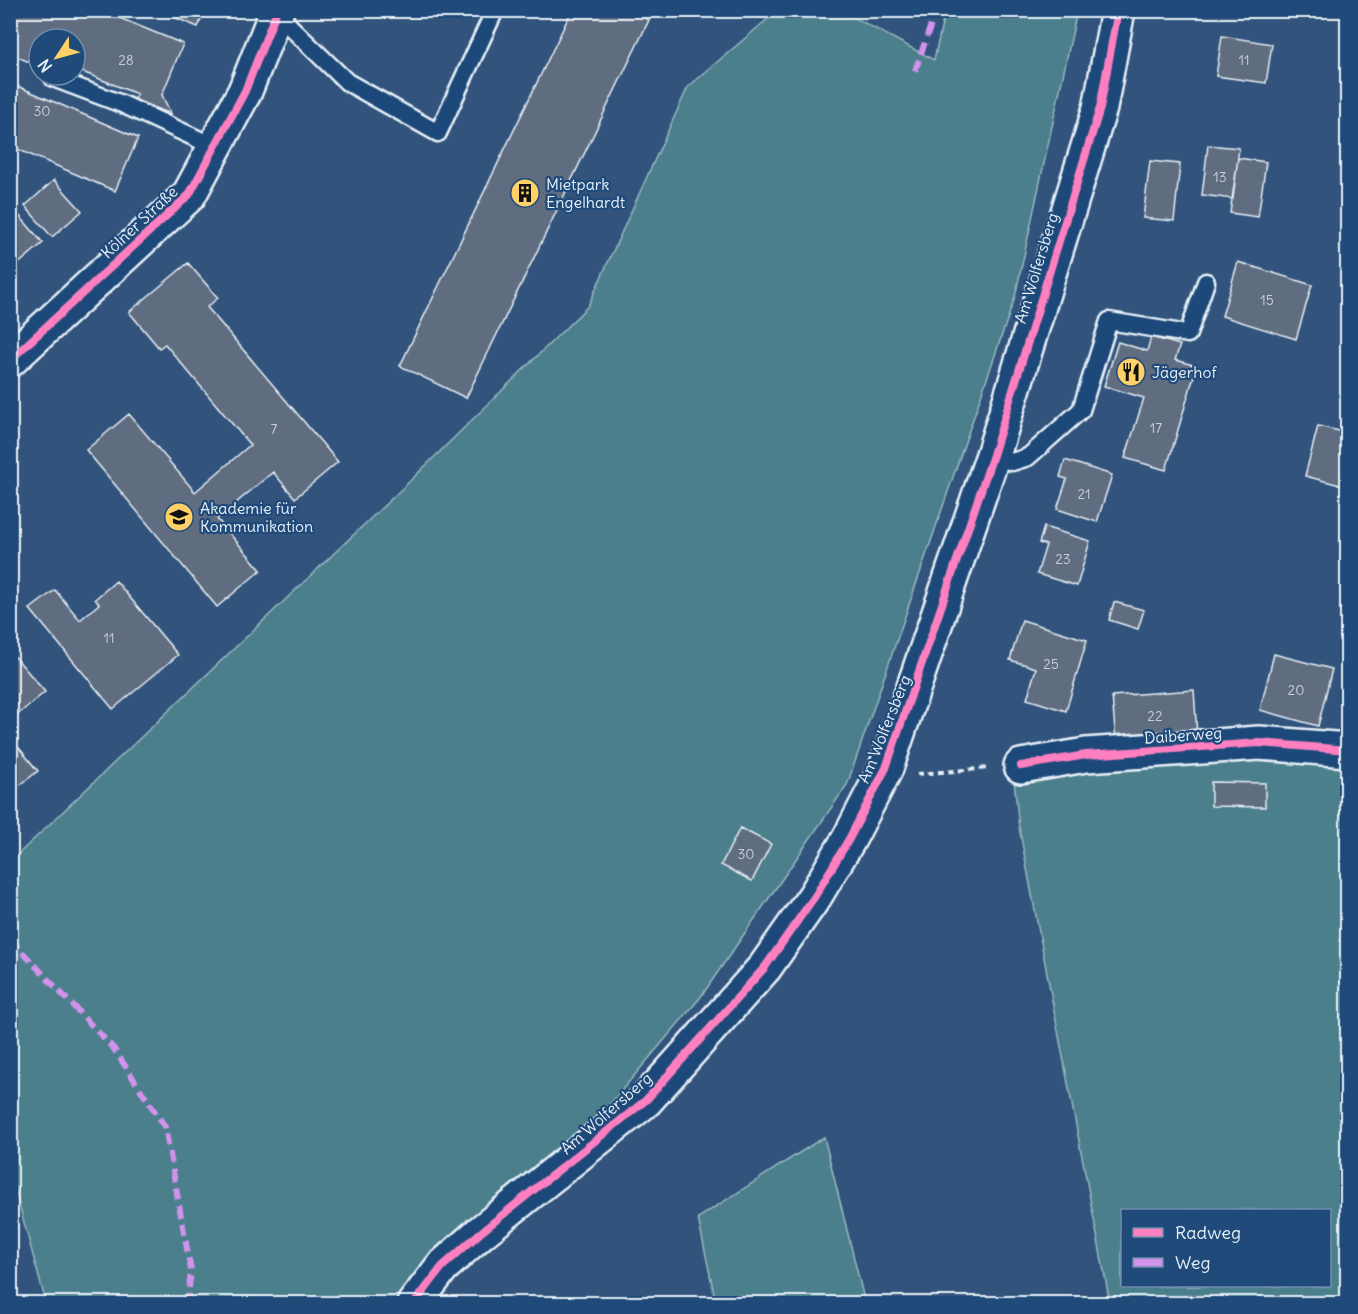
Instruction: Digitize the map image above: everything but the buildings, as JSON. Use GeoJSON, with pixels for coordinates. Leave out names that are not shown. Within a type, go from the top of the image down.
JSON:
{"type":"FeatureCollection","features":[{"type":"Feature","properties":{"kind":"main road","name":"Am Wolfersberg"},"geometry":{"type":"LineString","coordinates":[[414,1304],[442,1267],[480,1233],[646,1100],[765,967],[815,896],[849,839],[886,768],[993,455],[1100,108],[1118,10]]}},
{"type":"Feature","properties":{"kind":"main road","name":"Kölner Straße"},"geometry":{"type":"LineString","coordinates":[[10,360],[189,195],[245,92],[276,12]]}},
{"type":"Feature","properties":{"kind":"main road","name":"Daiberweg"},"geometry":{"type":"LineString","coordinates":[[1021,766],[1086,755],[1259,743],[1347,750]]}},
{"type":"Feature","properties":{"kind":"lane"},"geometry":{"type":"LineString","coordinates":[[276,12],[347,82],[438,134],[495,10]]}},
{"type":"Feature","properties":{"kind":"lane"},"geometry":{"type":"LineString","coordinates":[[77,87],[122,104],[215,147]]}},
{"type":"Feature","properties":{"kind":"lane"},"geometry":{"type":"LineString","coordinates":[[993,455],[1012,462],[1028,457],[1080,410],[1109,321],[1188,334],[1206,282]]}},
{"type":"Feature","properties":{"kind":"path"},"geometry":{"type":"LineString","coordinates":[[906,775],[1021,766]]}},
{"type":"Feature","properties":{"kind":"green space"},"geometry":{"type":"Polygon","coordinates":[[[777,11],[842,11],[934,60],[945,11],[1077,11],[1015,297],[847,785],[700,998],[611,1103],[400,1303],[46,1303],[11,1175],[11,861],[411,480],[588,306],[688,87],[777,11]]]}},
{"type":"Feature","properties":{"kind":"green space"},"geometry":{"type":"Polygon","coordinates":[[[1347,746],[1347,1303],[1110,1303],[1019,827],[1012,762],[1347,746]]]}},
{"type":"Feature","properties":{"kind":"green space"},"geometry":{"type":"Polygon","coordinates":[[[824,1137],[865,1303],[716,1303],[698,1218],[824,1137]]]}},
{"type":"Feature","properties":{"kind":"marked path"},"geometry":{"type":"LineString","coordinates":[[915,71],[936,10]]}},
{"type":"Feature","properties":{"kind":"marked path"},"geometry":{"type":"LineString","coordinates":[[10,939],[114,1049],[165,1127],[191,1271],[187,1304]]}},
{"type":"Feature","properties":{"kind":"cycle path"},"geometry":{"type":"LineString","coordinates":[[10,360],[189,195],[245,91],[277,10]]}},
{"type":"Feature","properties":{"kind":"cycle path"},"geometry":{"type":"LineString","coordinates":[[414,1304],[442,1267],[480,1233],[646,1100],[765,967],[815,896],[849,839],[886,768],[993,455],[1100,108],[1118,10]]}},
{"type":"Feature","properties":{"kind":"cycle path"},"geometry":{"type":"LineString","coordinates":[[1021,766],[1086,755],[1259,743],[1348,750]]}},
{"type":"Feature","properties":{"kind":"place","name":"Mietpark Engelhardt"},"geometry":{"type":"Point","coordinates":[525,193]}},
{"type":"Feature","properties":{"kind":"place","name":"Jägerhof"},"geometry":{"type":"Point","coordinates":[1131,372]}},
{"type":"Feature","properties":{"kind":"place","name":"Akademie für Kommunikation"},"geometry":{"type":"Point","coordinates":[179,517]}}]}
